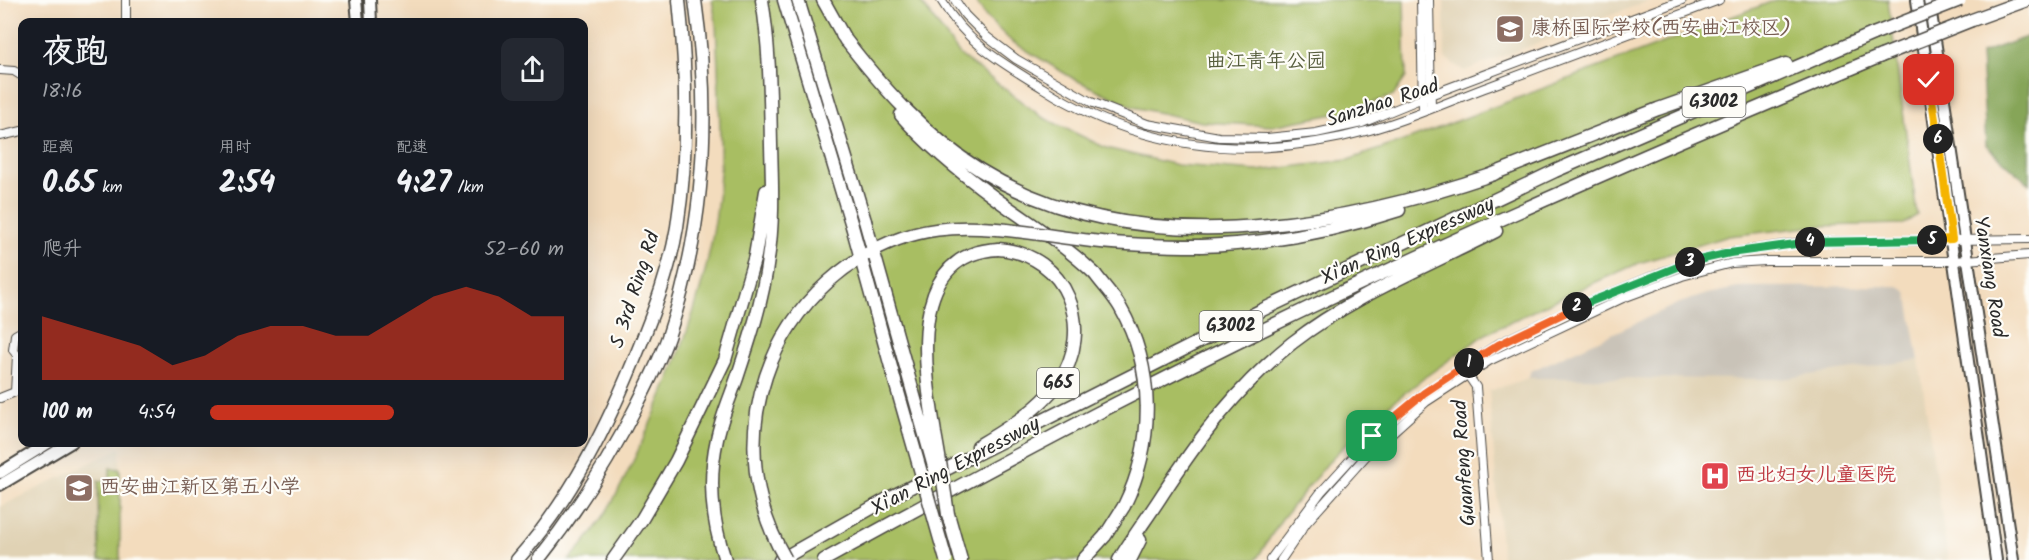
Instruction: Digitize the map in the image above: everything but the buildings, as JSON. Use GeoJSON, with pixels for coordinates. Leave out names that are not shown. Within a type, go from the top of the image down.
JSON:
{"type":"FeatureCollection","features":[{"type":"Feature","properties":{"kind":"highway","name":"S 3rd Ring Rd"},"geometry":{"type":"LineString","coordinates":[[517,560],[561,502],[604,429],[653,315],[664,279],[676,230],[684,167],[687,114],[679,0]]}},
{"type":"Feature","properties":{"kind":"highway","name":"S 3rd Ring Rd"},"geometry":{"type":"LineString","coordinates":[[538,560],[574,513],[615,445],[654,370],[678,305],[691,248],[703,160],[703,73],[695,0]]}},
{"type":"Feature","properties":{"kind":"highway"},"geometry":{"type":"LineString","coordinates":[[725,560],[714,510],[712,475],[718,433],[752,331],[768,260],[773,213],[771,92],[762,0]]}},
{"type":"Feature","properties":{"kind":"highway"},"geometry":{"type":"LineString","coordinates":[[784,0],[852,226],[946,560]]}},
{"type":"Feature","properties":{"kind":"highway"},"geometry":{"type":"LineString","coordinates":[[798,0],[865,221],[948,514]]}},
{"type":"Feature","properties":{"kind":"highway"},"geometry":{"type":"LineString","coordinates":[[823,0],[842,34],[878,88],[932,148],[996,199],[1062,245],[1095,274],[1113,296],[1126,318],[1138,346],[1146,384],[1147,420],[1143,450],[1136,479],[1124,506],[1105,536],[1083,560]]}},
{"type":"Feature","properties":{"kind":"highway","name":"Xi'an Ring Expressway"},"geometry":{"type":"LineString","coordinates":[[780,560],[911,487],[1260,311],[1545,176],[1871,35],[1960,0]]}},
{"type":"Feature","properties":{"kind":"highway","name":"Xi'an Ring Expressway"},"geometry":{"type":"LineString","coordinates":[[824,560],[1010,459],[1256,334],[1413,259],[1618,168],[1881,56],[2027,0]]}},
{"type":"Feature","properties":{"kind":"highway"},"geometry":{"type":"LineString","coordinates":[[842,34],[856,54],[912,117],[959,156],[995,179],[1027,194],[1055,206],[1096,217],[1180,226],[1247,226],[1312,220],[1402,202],[1448,190],[1494,174]]}},
{"type":"Feature","properties":{"kind":"highway"},"geometry":{"type":"LineString","coordinates":[[786,560],[766,520],[757,481],[754,454],[758,405],[771,363],[795,319],[818,292],[843,270],[865,255],[896,240],[928,231],[951,228],[999,228],[1137,245],[1201,246],[1275,239],[1352,224],[1404,209],[1658,109],[1871,35]]}},
{"type":"Feature","properties":{"kind":"highway"},"geometry":{"type":"LineString","coordinates":[[613,560],[642,519],[666,478],[725,360],[755,256],[764,209],[771,142]]}},
{"type":"Feature","properties":{"kind":"highway"},"geometry":{"type":"LineString","coordinates":[[1119,560],[1192,448],[1251,379],[1293,343],[1338,312],[1370,294],[1618,168]]}},
{"type":"Feature","properties":{"kind":"highway","name":"G65"},"geometry":{"type":"LineString","coordinates":[[911,487],[988,440],[1035,406],[1057,384],[1068,362],[1073,341],[1074,319],[1071,305],[1061,284],[1053,272],[1036,259],[1022,252],[998,249],[971,254],[953,265],[939,282],[928,316],[926,370],[948,514],[961,560]]}},
{"type":"Feature","properties":{"kind":"highway"},"geometry":{"type":"LineString","coordinates":[[1130,560],[1162,495]]}},
{"type":"Feature","properties":{"kind":"main road"},"geometry":{"type":"LineString","coordinates":[[356,0],[358,18]]}},
{"type":"Feature","properties":{"kind":"main road"},"geometry":{"type":"LineString","coordinates":[[370,0],[371,18]]}},
{"type":"Feature","properties":{"kind":"main road","name":"Yanxiang Road"},"geometry":{"type":"LineString","coordinates":[[1917,0],[1996,560]]}},
{"type":"Feature","properties":{"kind":"main road","name":"Yanxiang Road"},"geometry":{"type":"LineString","coordinates":[[1929,0],[2013,560]]}},
{"type":"Feature","properties":{"kind":"main road"},"geometry":{"type":"LineString","coordinates":[[0,473],[42,447]]}},
{"type":"Feature","properties":{"kind":"main road"},"geometry":{"type":"LineString","coordinates":[[0,485],[64,447]]}},
{"type":"Feature","properties":{"kind":"street"},"geometry":{"type":"LineString","coordinates":[[126,0],[126,18]]}},
{"type":"Feature","properties":{"kind":"street","name":"Sanzhao Road"},"geometry":{"type":"LineString","coordinates":[[941,0],[963,32],[982,49],[1071,106],[1156,138],[1226,148],[1260,149],[1297,146],[1371,130],[1719,0]]}},
{"type":"Feature","properties":{"kind":"street","name":"Sanzhao Road"},"geometry":{"type":"LineString","coordinates":[[955,0],[965,15],[987,37],[1016,59],[1091,102],[1147,124],[1219,137],[1277,137],[1316,133],[1362,123],[1426,96],[1682,0]]}},
{"type":"Feature","properties":{"kind":"street"},"geometry":{"type":"LineString","coordinates":[[1421,0],[1427,110]]}},
{"type":"Feature","properties":{"kind":"street"},"geometry":{"type":"LineString","coordinates":[[1426,96],[1429,0]]}},
{"type":"Feature","properties":{"kind":"street"},"geometry":{"type":"LineString","coordinates":[[0,70],[18,74]]}},
{"type":"Feature","properties":{"kind":"street"},"geometry":{"type":"LineString","coordinates":[[0,136],[18,132]]}},
{"type":"Feature","properties":{"kind":"street"},"geometry":{"type":"LineString","coordinates":[[1281,560],[1307,522],[1366,456],[1426,402],[1500,344],[1573,309],[1660,273],[1695,261],[1730,253],[1803,242],[2029,239]]}},
{"type":"Feature","properties":{"kind":"street"},"geometry":{"type":"LineString","coordinates":[[1270,560],[1320,492],[1372,436],[1424,393],[1465,371],[1623,298],[1682,276],[1732,263],[1954,261],[2029,255]]}},
{"type":"Feature","properties":{"kind":"street"},"geometry":{"type":"LineString","coordinates":[[0,398],[15,392],[17,355],[13,350],[15,335],[18,333]]}},
{"type":"Feature","properties":{"kind":"street","name":"Guanfeng Road"},"geometry":{"type":"LineString","coordinates":[[1465,371],[1476,387],[1489,560]]}},
{"type":"Feature","properties":{"kind":"shaded area","name":"康桥国际学校(西安曲江校区)"},"geometry":{"type":"Polygon","coordinates":[[[1444,0],[1651,0],[1464,71],[1445,58],[1444,0]]]}},
{"type":"Feature","properties":{"kind":"shaded area"},"geometry":{"type":"Polygon","coordinates":[[[1898,286],[1907,292],[1919,360],[1782,379],[1528,378],[1531,371],[1677,304],[1707,294],[1743,287],[1898,286]]]}},
{"type":"Feature","properties":{"kind":"shaded area","name":"西北妇女儿童医院"},"geometry":{"type":"Polygon","coordinates":[[[1919,360],[1948,560],[1502,560],[1489,391],[1528,378],[1782,379],[1919,360]]]}},
{"type":"Feature","properties":{"kind":"shaded area","name":"西安曲江新区第五小学"},"geometry":{"type":"Polygon","coordinates":[[[120,448],[120,560],[0,560],[0,507],[120,448]]]}},
{"type":"Feature","properties":{"kind":"green space"},"geometry":{"type":"Polygon","coordinates":[[[712,0],[919,0],[960,55],[1042,117],[1106,148],[1177,165],[1257,171],[1348,160],[1412,138],[1776,0],[1888,0],[1917,215],[1904,224],[1817,226],[1729,236],[1639,263],[1486,334],[1374,417],[1332,458],[1281,520],[1256,560],[569,560],[593,532],[630,467],[673,370],[705,273],[712,240],[720,172],[716,22],[712,0]]]}},
{"type":"Feature","properties":{"kind":"green space","name":"曲江青年公园"},"geometry":{"type":"Polygon","coordinates":[[[975,0],[1404,0],[1406,77],[1393,96],[1345,112],[1272,126],[1202,122],[1133,107],[1074,79],[1011,41],[986,17],[975,0]]]}},
{"type":"Feature","properties":{"kind":"green space"},"geometry":{"type":"Polygon","coordinates":[[[2029,36],[2029,184],[1986,145],[1981,53],[2029,36]]]}},
{"type":"Feature","properties":{"kind":"green space"},"geometry":{"type":"Polygon","coordinates":[[[110,468],[120,469],[120,560],[99,560],[98,481],[110,481],[110,468]]]}},
{"type":"Feature","properties":{"kind":"place","name":"康桥国际学校(西安曲江校区)"},"geometry":{"type":"Point","coordinates":[1510,29]}},
{"type":"Feature","properties":{"kind":"place","name":"西北妇女儿童医院"},"geometry":{"type":"Point","coordinates":[1715,476]}},
{"type":"Feature","properties":{"kind":"place","name":"西安曲江新区第五小学"},"geometry":{"type":"Point","coordinates":[79,488]}},
{"type":"Feature","properties":{"kind":"route"},"geometry":{"type":"LineString","coordinates":[[1372,436],[1424,393],[1500,344],[1573,309],[1695,261],[1730,253],[1803,242],[1952,239],[1929,80]]}}]}
